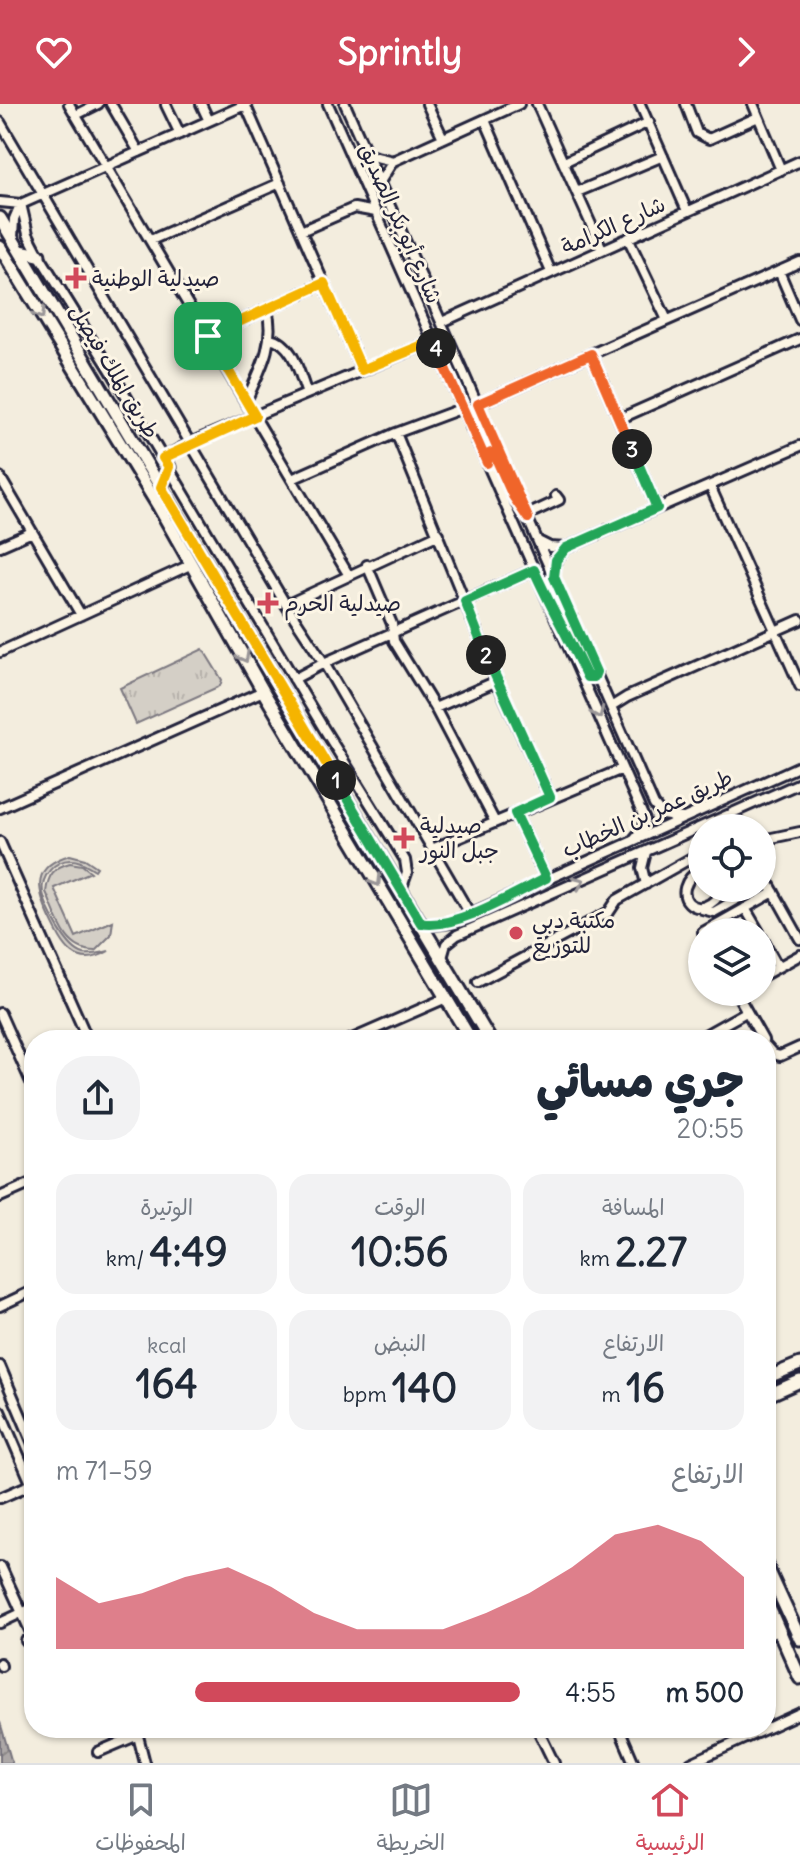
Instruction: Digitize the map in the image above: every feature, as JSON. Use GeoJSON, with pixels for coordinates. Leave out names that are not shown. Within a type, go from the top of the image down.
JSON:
{"type":"FeatureCollection","features":[{"type":"Feature","properties":{"kind":"main road","name":"طريق الملك فيصل"},"geometry":{"type":"LineString","coordinates":[[0,218],[484,1030]]}},
{"type":"Feature","properties":{"kind":"main road"},"geometry":{"type":"LineString","coordinates":[[17,246],[39,255]]}},
{"type":"Feature","properties":{"kind":"main road","name":"طريق الملك فيصل"},"geometry":{"type":"LineString","coordinates":[[0,247],[4,265],[192,564],[263,691],[465,1030]]}},
{"type":"Feature","properties":{"kind":"main road"},"geometry":{"type":"LineString","coordinates":[[161,487],[166,462]]}},
{"type":"Feature","properties":{"kind":"main road"},"geometry":{"type":"LineString","coordinates":[[192,564],[201,563],[246,636],[271,668]]}},
{"type":"Feature","properties":{"kind":"main road"},"geometry":{"type":"LineString","coordinates":[[776,1370],[800,1364]]}},
{"type":"Feature","properties":{"kind":"main road"},"geometry":{"type":"LineString","coordinates":[[776,1374],[800,1364]]}},
{"type":"Feature","properties":{"kind":"main road"},"geometry":{"type":"LineString","coordinates":[[776,1392],[800,1381]]}},
{"type":"Feature","properties":{"kind":"main road"},"geometry":{"type":"LineString","coordinates":[[776,1396],[786,1388]]}},
{"type":"Feature","properties":{"kind":"main road"},"geometry":{"type":"LineString","coordinates":[[776,1587],[800,1639]]}},
{"type":"Feature","properties":{"kind":"main road"},"geometry":{"type":"LineString","coordinates":[[776,1622],[800,1678]]}},
{"type":"Feature","properties":{"kind":"street"},"geometry":{"type":"LineString","coordinates":[[69,104],[348,574]]}},
{"type":"Feature","properties":{"kind":"street"},"geometry":{"type":"LineString","coordinates":[[76,115],[98,104]]}},
{"type":"Feature","properties":{"kind":"street"},"geometry":{"type":"LineString","coordinates":[[111,104],[139,152]]}},
{"type":"Feature","properties":{"kind":"street"},"geometry":{"type":"LineString","coordinates":[[201,104],[209,121]]}},
{"type":"Feature","properties":{"kind":"street"},"geometry":{"type":"LineString","coordinates":[[0,202],[21,204],[246,104],[362,370]]}},
{"type":"Feature","properties":{"kind":"street","name":"شارع أبو بكر الصديق"},"geometry":{"type":"LineString","coordinates":[[328,104],[645,820],[644,827],[634,839]]}},
{"type":"Feature","properties":{"kind":"street","name":"شارع أبو بكر الصديق"},"geometry":{"type":"LineString","coordinates":[[345,104],[654,805],[662,815],[682,818]]}},
{"type":"Feature","properties":{"kind":"street"},"geometry":{"type":"LineString","coordinates":[[427,104],[443,138]]}},
{"type":"Feature","properties":{"kind":"street"},"geometry":{"type":"LineString","coordinates":[[380,182],[393,161],[485,120],[507,106],[519,104]]}},
{"type":"Feature","properties":{"kind":"street"},"geometry":{"type":"LineString","coordinates":[[537,104],[602,249]]}},
{"type":"Feature","properties":{"kind":"street"},"geometry":{"type":"LineString","coordinates":[[640,104],[687,211]]}},
{"type":"Feature","properties":{"kind":"street"},"geometry":{"type":"LineString","coordinates":[[686,104],[697,133],[709,139],[758,117]]}},
{"type":"Feature","properties":{"kind":"street"},"geometry":{"type":"LineString","coordinates":[[753,104],[781,170]]}},
{"type":"Feature","properties":{"kind":"street"},"geometry":{"type":"LineString","coordinates":[[166,105],[180,134]]}},
{"type":"Feature","properties":{"kind":"street"},"geometry":{"type":"LineString","coordinates":[[485,120],[551,272]]}},
{"type":"Feature","properties":{"kind":"street"},"geometry":{"type":"LineString","coordinates":[[0,122],[286,605],[324,663],[470,914]]}},
{"type":"Feature","properties":{"kind":"street"},"geometry":{"type":"LineString","coordinates":[[564,162],[649,122]]}},
{"type":"Feature","properties":{"kind":"street"},"geometry":{"type":"LineString","coordinates":[[368,155],[393,161]]}},
{"type":"Feature","properties":{"kind":"street"},"geometry":{"type":"LineString","coordinates":[[577,192],[663,156]]}},
{"type":"Feature","properties":{"kind":"street","name":"شارع الكرامة"},"geometry":{"type":"LineString","coordinates":[[442,322],[800,161]]}},
{"type":"Feature","properties":{"kind":"street"},"geometry":{"type":"LineString","coordinates":[[151,240],[280,183]]}},
{"type":"Feature","properties":{"kind":"street"},"geometry":{"type":"LineString","coordinates":[[354,208],[365,187]]}},
{"type":"Feature","properties":{"kind":"street"},"geometry":{"type":"LineString","coordinates":[[17,246],[14,219],[21,204]]}},
{"type":"Feature","properties":{"kind":"street"},"geometry":{"type":"LineString","coordinates":[[21,204],[28,234],[39,255],[405,860],[407,873],[401,890]]}},
{"type":"Feature","properties":{"kind":"street"},"geometry":{"type":"LineString","coordinates":[[301,231],[354,208],[376,212]]}},
{"type":"Feature","properties":{"kind":"street"},"geometry":{"type":"LineString","coordinates":[[628,238],[667,320]]}},
{"type":"Feature","properties":{"kind":"street"},"geometry":{"type":"LineString","coordinates":[[478,404],[800,262]]}},
{"type":"Feature","properties":{"kind":"street"},"geometry":{"type":"LineString","coordinates":[[779,271],[800,320]]}},
{"type":"Feature","properties":{"kind":"street"},"geometry":{"type":"LineString","coordinates":[[208,336],[324,283]]}},
{"type":"Feature","properties":{"kind":"street"},"geometry":{"type":"LineString","coordinates":[[246,401],[270,338],[267,309]]}},
{"type":"Feature","properties":{"kind":"street"},"geometry":{"type":"LineString","coordinates":[[270,338],[287,346],[307,394]]}},
{"type":"Feature","properties":{"kind":"street"},"geometry":{"type":"LineString","coordinates":[[619,419],[800,339]]}},
{"type":"Feature","properties":{"kind":"street"},"geometry":{"type":"LineString","coordinates":[[166,462],[190,443],[433,341]]}},
{"type":"Feature","properties":{"kind":"street"},"geometry":{"type":"LineString","coordinates":[[591,354],[657,508]]}},
{"type":"Feature","properties":{"kind":"street"},"geometry":{"type":"LineString","coordinates":[[292,479],[396,433],[463,408]]}},
{"type":"Feature","properties":{"kind":"street"},"geometry":{"type":"LineString","coordinates":[[396,433],[497,681],[550,797]]}},
{"type":"Feature","properties":{"kind":"street"},"geometry":{"type":"LineString","coordinates":[[554,577],[556,560],[566,548],[800,446]]}},
{"type":"Feature","properties":{"kind":"street"},"geometry":{"type":"LineString","coordinates":[[487,463],[487,455],[491,453],[513,496],[527,515]]}},
{"type":"Feature","properties":{"kind":"street"},"geometry":{"type":"LineString","coordinates":[[0,477],[81,615]]}},
{"type":"Feature","properties":{"kind":"street"},"geometry":{"type":"LineString","coordinates":[[710,486],[800,686]]}},
{"type":"Feature","properties":{"kind":"street"},"geometry":{"type":"LineString","coordinates":[[0,546],[32,532]]}},
{"type":"Feature","properties":{"kind":"street"},"geometry":{"type":"LineString","coordinates":[[286,605],[439,534]]}},
{"type":"Feature","properties":{"kind":"street"},"geometry":{"type":"LineString","coordinates":[[538,541],[550,547],[566,548]]}},
{"type":"Feature","properties":{"kind":"street"},"geometry":{"type":"LineString","coordinates":[[0,652],[192,564]]}},
{"type":"Feature","properties":{"kind":"street"},"geometry":{"type":"LineString","coordinates":[[367,565],[392,624],[394,641],[435,708],[495,822]]}},
{"type":"Feature","properties":{"kind":"street"},"geometry":{"type":"LineString","coordinates":[[294,679],[534,570]]}},
{"type":"Feature","properties":{"kind":"street"},"geometry":{"type":"LineString","coordinates":[[611,707],[800,620]]}},
{"type":"Feature","properties":{"kind":"street"},"geometry":{"type":"LineString","coordinates":[[557,621],[568,636],[587,677],[594,677],[596,672]]}},
{"type":"Feature","properties":{"kind":"street"},"geometry":{"type":"LineString","coordinates":[[435,708],[497,681]]}},
{"type":"Feature","properties":{"kind":"street"},"geometry":{"type":"LineString","coordinates":[[0,808],[263,691]]}},
{"type":"Feature","properties":{"kind":"street","name":"طريق عمر بن الخطاب"},"geometry":{"type":"LineString","coordinates":[[421,923],[445,925],[800,766]]}},
{"type":"Feature","properties":{"kind":"street"},"geometry":{"type":"LineString","coordinates":[[432,849],[622,769]]}},
{"type":"Feature","properties":{"kind":"street","name":"طريق عمر بن الخطاب"},"geometry":{"type":"LineString","coordinates":[[442,958],[444,949],[453,937],[800,783]]}},
{"type":"Feature","properties":{"kind":"street"},"geometry":{"type":"LineString","coordinates":[[515,813],[546,878]]}},
{"type":"Feature","properties":{"kind":"street"},"geometry":{"type":"LineString","coordinates":[[776,837],[800,832]]}},
{"type":"Feature","properties":{"kind":"street"},"geometry":{"type":"LineString","coordinates":[[0,842],[84,1030]]}},
{"type":"Feature","properties":{"kind":"street"},"geometry":{"type":"LineString","coordinates":[[642,874],[646,852]]}},
{"type":"Feature","properties":{"kind":"street"},"geometry":{"type":"LineString","coordinates":[[478,982],[609,912],[617,900],[688,860]]}},
{"type":"Feature","properties":{"kind":"street"},"geometry":{"type":"LineString","coordinates":[[625,861],[642,874],[646,884]]}},
{"type":"Feature","properties":{"kind":"street"},"geometry":{"type":"LineString","coordinates":[[688,878],[684,886],[688,901]]}},
{"type":"Feature","properties":{"kind":"street"},"geometry":{"type":"LineString","coordinates":[[524,888],[524,898],[531,902]]}},
{"type":"Feature","properties":{"kind":"street"},"geometry":{"type":"LineString","coordinates":[[776,896],[800,939]]}},
{"type":"Feature","properties":{"kind":"street"},"geometry":{"type":"LineString","coordinates":[[688,902],[692,906],[714,912],[732,902]]}},
{"type":"Feature","properties":{"kind":"street"},"geometry":{"type":"LineString","coordinates":[[702,909],[713,902]]}},
{"type":"Feature","properties":{"kind":"street"},"geometry":{"type":"LineString","coordinates":[[728,918],[755,902]]}},
{"type":"Feature","properties":{"kind":"street"},"geometry":{"type":"LineString","coordinates":[[745,908],[751,918]]}},
{"type":"Feature","properties":{"kind":"street"},"geometry":{"type":"LineString","coordinates":[[776,963],[778,967],[800,955]]}},
{"type":"Feature","properties":{"kind":"street"},"geometry":{"type":"LineString","coordinates":[[374,1030],[446,998]]}},
{"type":"Feature","properties":{"kind":"street"},"geometry":{"type":"LineString","coordinates":[[743,1006],[757,1030]]}},
{"type":"Feature","properties":{"kind":"street"},"geometry":{"type":"LineString","coordinates":[[714,1030],[746,1012]]}},
{"type":"Feature","properties":{"kind":"street"},"geometry":{"type":"LineString","coordinates":[[0,1013],[24,1067]]}},
{"type":"Feature","properties":{"kind":"street"},"geometry":{"type":"LineString","coordinates":[[776,1055],[800,1047]]}},
{"type":"Feature","properties":{"kind":"street"},"geometry":{"type":"LineString","coordinates":[[0,1197],[24,1186]]}},
{"type":"Feature","properties":{"kind":"street"},"geometry":{"type":"LineString","coordinates":[[0,1306],[24,1295]]}},
{"type":"Feature","properties":{"kind":"street"},"geometry":{"type":"LineString","coordinates":[[0,1366],[24,1422]]}},
{"type":"Feature","properties":{"kind":"street"},"geometry":{"type":"LineString","coordinates":[[0,1411],[2,1423],[24,1468]]}},
{"type":"Feature","properties":{"kind":"street"},"geometry":{"type":"LineString","coordinates":[[0,1498],[24,1490]]}},
{"type":"Feature","properties":{"kind":"street"},"geometry":{"type":"LineString","coordinates":[[1,1567],[24,1617]]}},
{"type":"Feature","properties":{"kind":"street"},"geometry":{"type":"LineString","coordinates":[[0,1623],[22,1613]]}},
{"type":"Feature","properties":{"kind":"street"},"geometry":{"type":"LineString","coordinates":[[776,1632],[780,1630]]}},
{"type":"Feature","properties":{"kind":"street"},"geometry":{"type":"LineString","coordinates":[[776,1725],[800,1713]]}},
{"type":"Feature","properties":{"kind":"street"},"geometry":{"type":"LineString","coordinates":[[98,1752],[125,1738]]}},
{"type":"Feature","properties":{"kind":"street"},"geometry":{"type":"LineString","coordinates":[[139,1738],[145,1763]]}},
{"type":"Feature","properties":{"kind":"street"},"geometry":{"type":"LineString","coordinates":[[542,1738],[554,1763]]}},
{"type":"Feature","properties":{"kind":"street"},"geometry":{"type":"LineString","coordinates":[[623,1738],[634,1763]]}},
{"type":"Feature","properties":{"kind":"street"},"geometry":{"type":"LineString","coordinates":[[691,1763],[710,1759],[751,1738]]}},
{"type":"Feature","properties":{"kind":"green space"},"geometry":{"type":"Polygon","coordinates":[[[203,649],[222,680],[220,686],[136,724],[120,688],[203,649]]]}},
{"type":"Feature","properties":{"kind":"green space"},"geometry":{"type":"Polygon","coordinates":[[[70,855],[85,859],[97,867],[95,870],[75,860],[60,862],[46,875],[43,893],[59,928],[71,945],[84,954],[109,951],[97,956],[79,956],[65,946],[42,897],[40,879],[43,872],[49,865],[70,855]]]}},
{"type":"Feature","properties":{"kind":"green space"},"geometry":{"type":"Polygon","coordinates":[[[70,863],[82,865],[91,872],[54,888],[76,937],[113,921],[111,935],[95,951],[84,949],[69,939],[46,892],[53,873],[70,863]]]}},
{"type":"Feature","properties":{"kind":"water"},"geometry":{"type":"Polygon","coordinates":[[[0,1722],[12,1763],[0,1763],[0,1722]]]}},
{"type":"Feature","properties":{"kind":"place","name":"صيدلية الوطنية"},"geometry":{"type":"Point","coordinates":[76,278]}},
{"type":"Feature","properties":{"kind":"place","name":"صيدلية الحرم"},"geometry":{"type":"Point","coordinates":[268,603]}},
{"type":"Feature","properties":{"kind":"place","name":"صيدلية جبل النور"},"geometry":{"type":"Point","coordinates":[404,838]}},
{"type":"Feature","properties":{"kind":"place","name":"مكتبة دبي للتوزيع"},"geometry":{"type":"Point","coordinates":[516,933]}},
{"type":"Feature","properties":{"kind":"route"},"geometry":{"type":"LineString","coordinates":[[324,283],[362,370],[433,341],[487,463],[487,455],[491,453],[528,518],[478,404],[591,354],[657,508],[566,548],[554,565],[554,577],[596,672],[594,677],[587,677],[534,570],[465,601],[497,681],[550,797],[515,813],[546,878],[445,925],[421,923],[161,487],[169,467],[163,458],[190,443],[255,416],[208,336],[324,283]]}}]}
